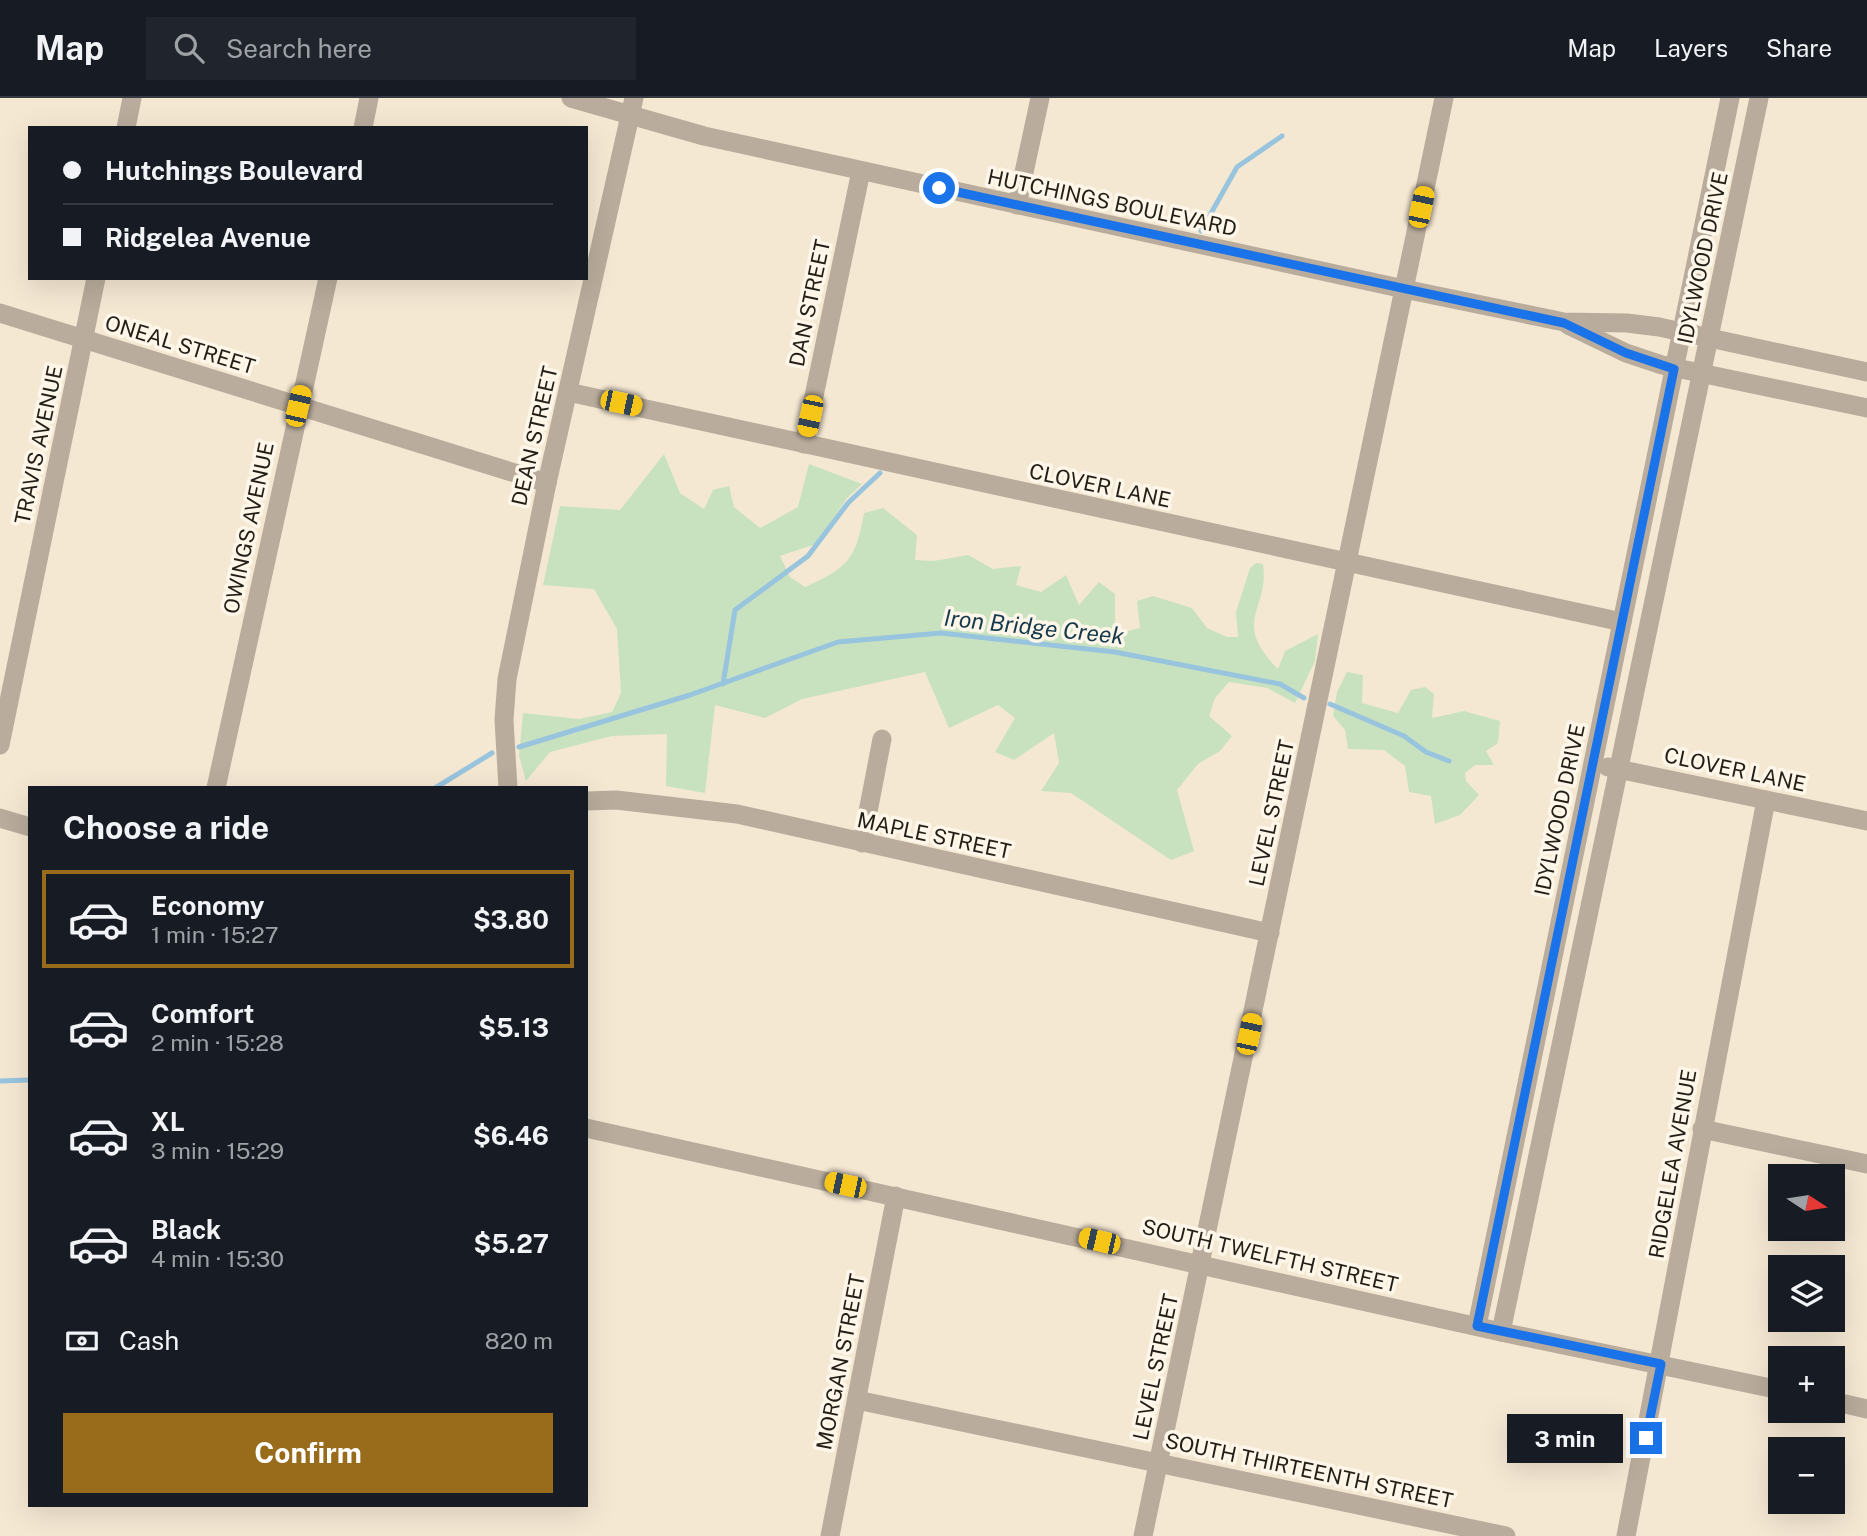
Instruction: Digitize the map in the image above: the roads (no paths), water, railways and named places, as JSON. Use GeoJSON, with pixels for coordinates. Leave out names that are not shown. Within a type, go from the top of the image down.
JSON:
{"type":"FeatureCollection","features":[{"type":"Feature","properties":{"kind":"street"},"geometry":{"type":"LineString","coordinates":[[126,126],[132,98]]}},
{"type":"Feature","properties":{"kind":"street"},"geometry":{"type":"LineString","coordinates":[[362,126],[369,98]]}},
{"type":"Feature","properties":{"kind":"street","name":"HUTCHINGS BOULEVARD"},"geometry":{"type":"LineString","coordinates":[[571,98],[631,107],[861,171],[1564,323],[1627,323],[1867,372]]}},
{"type":"Feature","properties":{"kind":"street"},"geometry":{"type":"LineString","coordinates":[[1017,205],[1040,98]]}},
{"type":"Feature","properties":{"kind":"street","name":"LEVEL STREET"},"geometry":{"type":"LineString","coordinates":[[1143,1536],[1444,98]]}},
{"type":"Feature","properties":{"kind":"street","name":"IDYLWOOD DRIVE"},"geometry":{"type":"LineString","coordinates":[[1477,1326],[1730,98]]}},
{"type":"Feature","properties":{"kind":"street","name":"IDYLWOOD DRIVE"},"geometry":{"type":"LineString","coordinates":[[1501,1332],[1759,98]]}},
{"type":"Feature","properties":{"kind":"street","name":"DEAN STREET"},"geometry":{"type":"LineString","coordinates":[[508,786],[504,702],[547,483],[631,107]]}},
{"type":"Feature","properties":{"kind":"street","name":"DAN STREET"},"geometry":{"type":"LineString","coordinates":[[804,444],[861,171]]}},
{"type":"Feature","properties":{"kind":"street","name":"TRAVIS AVENUE"},"geometry":{"type":"LineString","coordinates":[[0,745],[96,280]]}},
{"type":"Feature","properties":{"kind":"street","name":"OWINGS AVENUE"},"geometry":{"type":"LineString","coordinates":[[216,786],[328,280]]}},
{"type":"Feature","properties":{"kind":"street","name":"ONEAL STREET"},"geometry":{"type":"LineString","coordinates":[[0,313],[547,483]]}},
{"type":"Feature","properties":{"kind":"street","name":"HUTCHINGS BOULEVARD"},"geometry":{"type":"LineString","coordinates":[[1564,323],[1626,353],[1674,369],[1867,408]]}},
{"type":"Feature","properties":{"kind":"street","name":"CLOVER LANE"},"geometry":{"type":"LineString","coordinates":[[568,392],[1622,622]]}},
{"type":"Feature","properties":{"kind":"street"},"geometry":{"type":"LineString","coordinates":[[862,843],[882,739]]}},
{"type":"Feature","properties":{"kind":"street","name":"CLOVER LANE"},"geometry":{"type":"LineString","coordinates":[[1594,764],[1766,800],[1866,816]]}},
{"type":"Feature","properties":{"kind":"street","name":"MAPLE STREET"},"geometry":{"type":"LineString","coordinates":[[588,801],[616,800],[737,814],[1270,933]]}},
{"type":"Feature","properties":{"kind":"street","name":"RIDGELEA AVENUE"},"geometry":{"type":"LineString","coordinates":[[1626,1536],[1661,1364],[1702,1129],[1766,800]]}},
{"type":"Feature","properties":{"kind":"street"},"geometry":{"type":"LineString","coordinates":[[0,818],[28,826]]}},
{"type":"Feature","properties":{"kind":"street","name":"SOUTH TWELFTH STREET"},"geometry":{"type":"LineString","coordinates":[[588,1128],[1501,1332],[1768,1387]]}},
{"type":"Feature","properties":{"kind":"street"},"geometry":{"type":"LineString","coordinates":[[1702,1129],[1867,1164]]}},
{"type":"Feature","properties":{"kind":"street","name":"MORGAN STREET"},"geometry":{"type":"LineString","coordinates":[[830,1536],[896,1196]]}},
{"type":"Feature","properties":{"kind":"street","name":"SOUTH THIRTEENTH STREET"},"geometry":{"type":"LineString","coordinates":[[856,1400],[1506,1536]]}},
{"type":"Feature","properties":{"kind":"street"},"geometry":{"type":"LineString","coordinates":[[1845,1404],[1867,1409]]}},
{"type":"Feature","properties":{"kind":"waterway"},"geometry":{"type":"LineString","coordinates":[[1201,231],[1237,167],[1282,136]]}},
{"type":"Feature","properties":{"kind":"waterway"},"geometry":{"type":"LineString","coordinates":[[723,684],[735,610],[808,556],[848,503],[880,473]]}},
{"type":"Feature","properties":{"kind":"waterway","name":"Iron Bridge Creek"},"geometry":{"type":"LineString","coordinates":[[519,747],[690,695],[838,642],[941,633],[1115,652],[1280,684],[1304,698]]}},
{"type":"Feature","properties":{"kind":"waterway","name":"Iron Bridge Creek"},"geometry":{"type":"LineString","coordinates":[[1330,704],[1404,736],[1426,752],[1449,761]]}},
{"type":"Feature","properties":{"kind":"waterway","name":"Iron Bridge Creek"},"geometry":{"type":"LineString","coordinates":[[438,786],[492,753]]}},
{"type":"Feature","properties":{"kind":"waterway","name":"Iron Bridge Creek"},"geometry":{"type":"LineString","coordinates":[[0,1081],[28,1080]]}}]}
